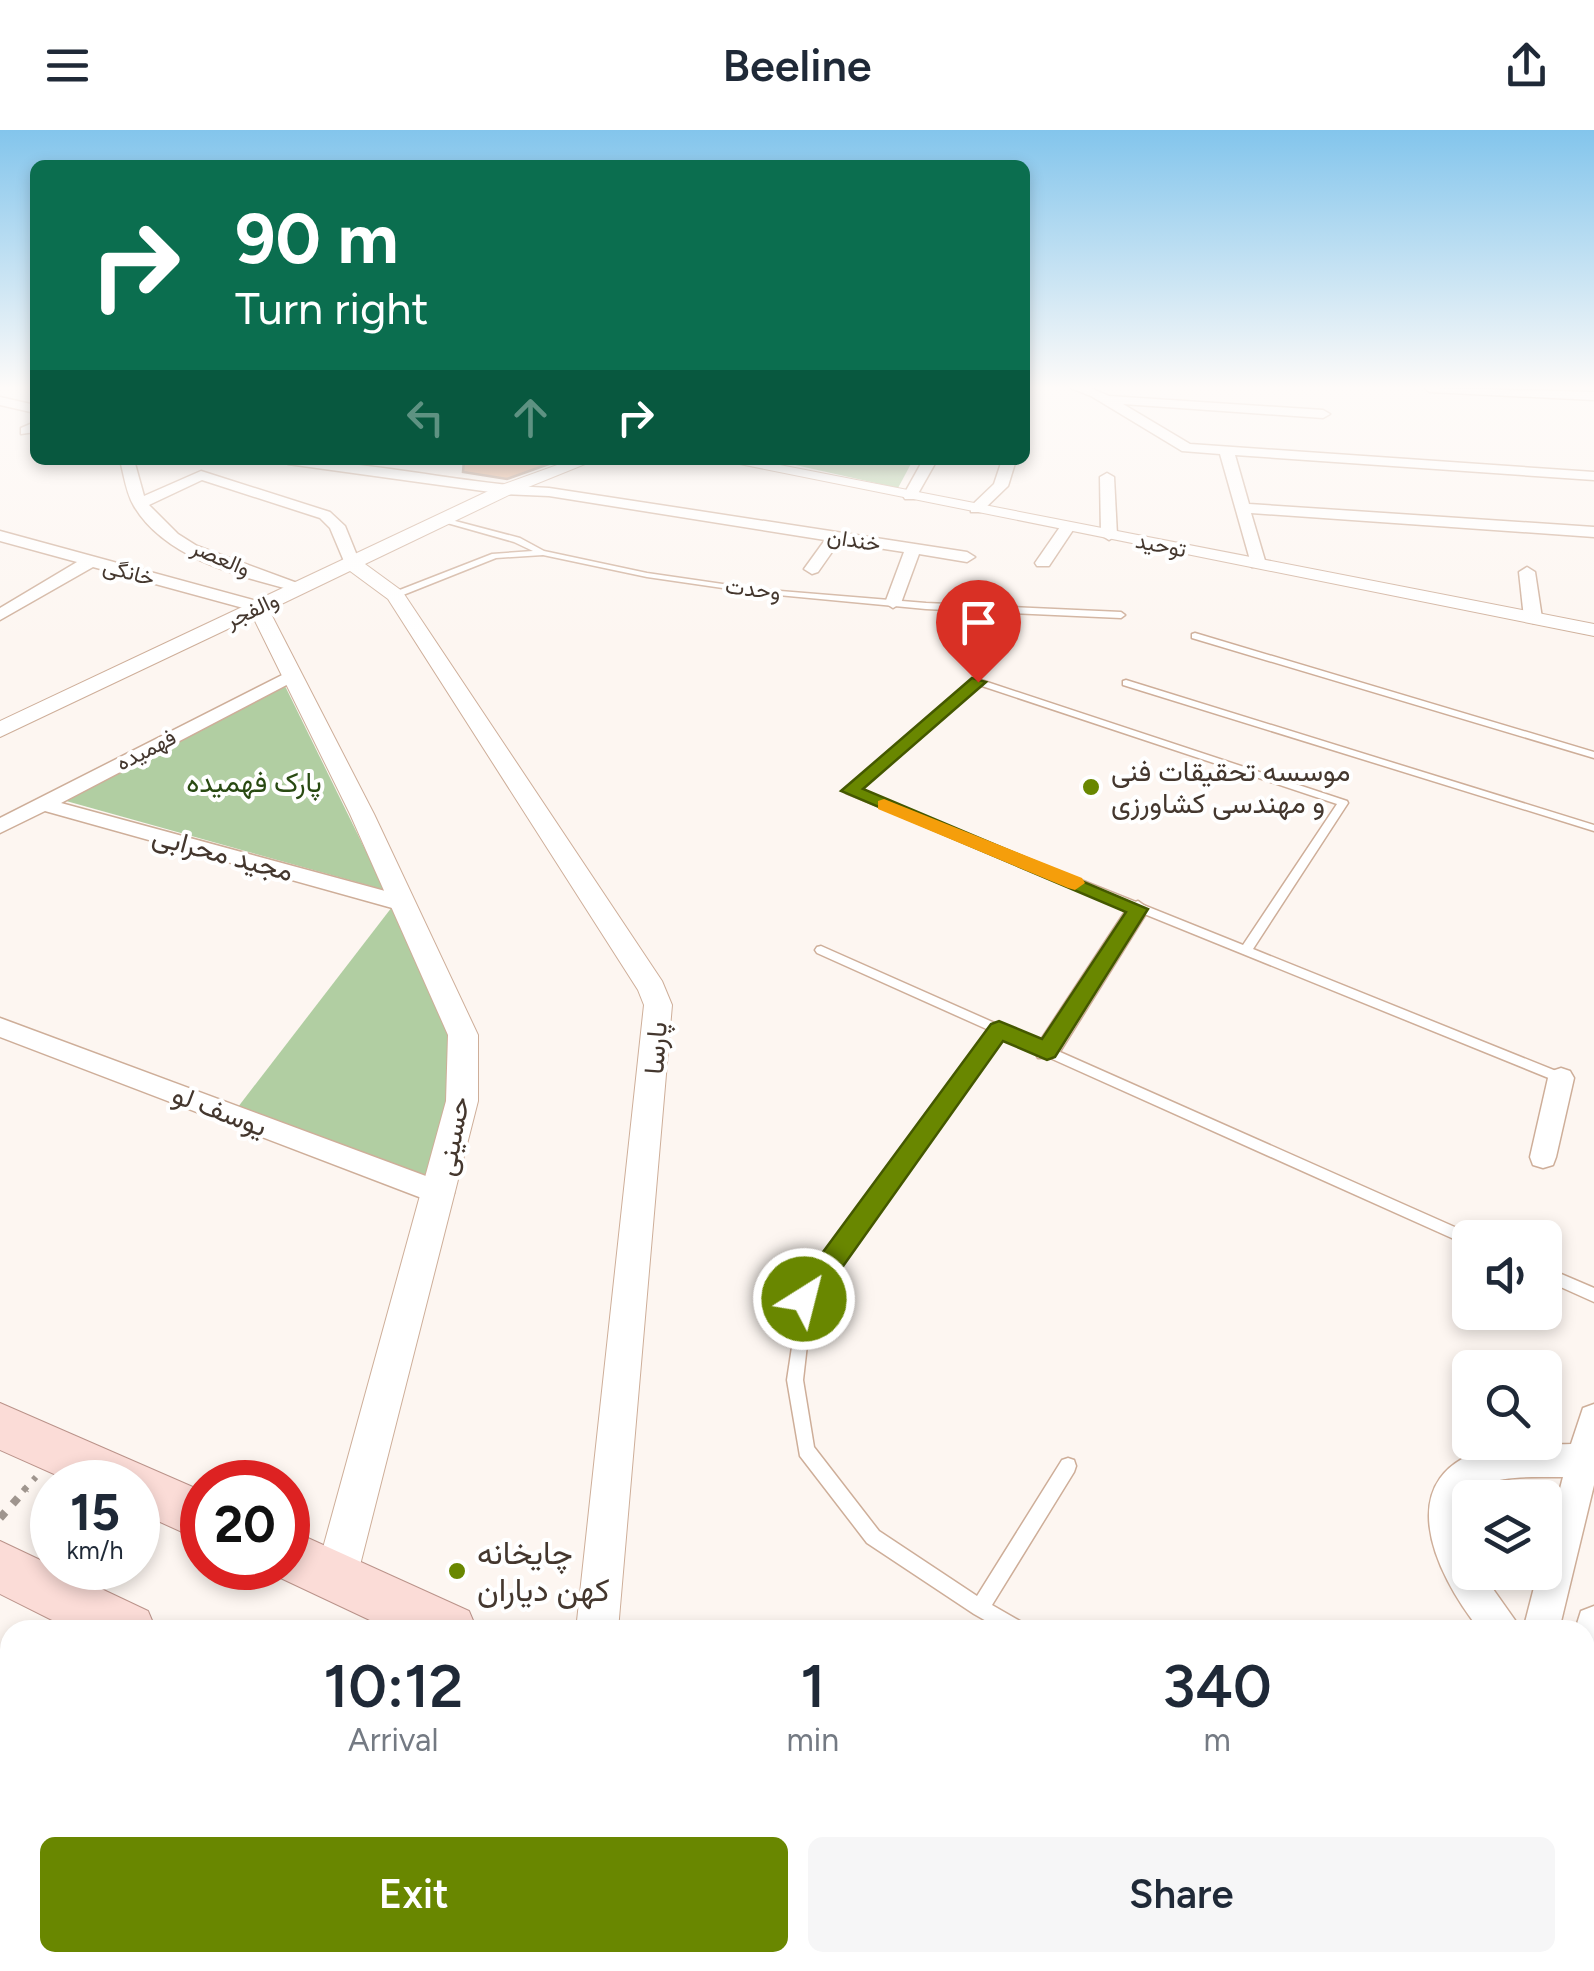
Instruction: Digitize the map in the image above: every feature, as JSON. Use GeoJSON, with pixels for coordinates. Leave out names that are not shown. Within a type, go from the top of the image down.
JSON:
{"type":"FeatureCollection","features":[{"type":"Feature","properties":{"kind":"main road"},"geometry":{"type":"LineString","coordinates":[[0,1426],[76,1460]]}},
{"type":"Feature","properties":{"kind":"main road"},"geometry":{"type":"LineString","coordinates":[[310,1565],[428,1620]]}},
{"type":"Feature","properties":{"kind":"main road"},"geometry":{"type":"LineString","coordinates":[[0,1567],[108,1620]]}},
{"type":"Feature","properties":{"kind":"street"},"geometry":{"type":"LineString","coordinates":[[132,474],[140,504],[201,475],[325,515],[338,526],[352,563]]}},
{"type":"Feature","properties":{"kind":"street","name":"خندان"},"geometry":{"type":"LineString","coordinates":[[389,474],[505,490],[550,492],[966,558]]}},
{"type":"Feature","properties":{"kind":"street","name":"والفجر"},"geometry":{"type":"LineString","coordinates":[[6,722],[505,490],[549,474]]}},
{"type":"Feature","properties":{"kind":"street","name":"توحید"},"geometry":{"type":"LineString","coordinates":[[798,474],[1594,630]]}},
{"type":"Feature","properties":{"kind":"street"},"geometry":{"type":"LineString","coordinates":[[910,496],[922,474]]}},
{"type":"Feature","properties":{"kind":"street"},"geometry":{"type":"LineString","coordinates":[[976,509],[1001,486],[1005,474]]}},
{"type":"Feature","properties":{"kind":"street"},"geometry":{"type":"LineString","coordinates":[[1233,474],[1258,564]]}},
{"type":"Feature","properties":{"kind":"street"},"geometry":{"type":"LineString","coordinates":[[1564,474],[1594,476]]}},
{"type":"Feature","properties":{"kind":"street"},"geometry":{"type":"LineString","coordinates":[[1108,477],[1109,535]]}},
{"type":"Feature","properties":{"kind":"street","name":"والعصر"},"geometry":{"type":"LineString","coordinates":[[140,504],[161,526],[213,558],[300,587]]}},
{"type":"Feature","properties":{"kind":"street"},"geometry":{"type":"LineString","coordinates":[[1243,508],[1594,532]]}},
{"type":"Feature","properties":{"kind":"street"},"geometry":{"type":"LineString","coordinates":[[1043,563],[1067,527]]}},
{"type":"Feature","properties":{"kind":"street","name":"خانگی"},"geometry":{"type":"LineString","coordinates":[[0,536],[258,608]]}},
{"type":"Feature","properties":{"kind":"street"},"geometry":{"type":"LineString","coordinates":[[812,570],[835,537]]}},
{"type":"Feature","properties":{"kind":"street"},"geometry":{"type":"LineString","coordinates":[[894,603],[913,549]]}},
{"type":"Feature","properties":{"kind":"street"},"geometry":{"type":"LineString","coordinates":[[0,616],[91,562]]}},
{"type":"Feature","properties":{"kind":"street","name":"پارسا"},"geometry":{"type":"LineString","coordinates":[[352,563],[395,595],[652,988],[658,1005],[598,1620]]}},
{"type":"Feature","properties":{"kind":"street"},"geometry":{"type":"LineString","coordinates":[[1526,572],[1532,618]]}},
{"type":"Feature","properties":{"kind":"street","name":"حسینی"},"geometry":{"type":"LineString","coordinates":[[258,608],[403,903],[462,1035],[462,1101],[336,1577]]}},
{"type":"Feature","properties":{"kind":"street","name":"فهمیده"},"geometry":{"type":"LineString","coordinates":[[0,826],[292,675]]}},
{"type":"Feature","properties":{"kind":"street","name":"مجید محرابی"},"geometry":{"type":"LineString","coordinates":[[43,804],[403,903]]}},
{"type":"Feature","properties":{"kind":"street"},"geometry":{"type":"LineString","coordinates":[[1047,1051],[1138,909]]}},
{"type":"Feature","properties":{"kind":"street","name":"یوسف لو"},"geometry":{"type":"LineString","coordinates":[[0,1027],[440,1193]]}},
{"type":"Feature","properties":{"kind":"street"},"geometry":{"type":"LineString","coordinates":[[1542,1157],[1561,1078]]}},
{"type":"Feature","properties":{"kind":"street"},"geometry":{"type":"LineString","coordinates":[[1543,1620],[1594,1419]]}},
{"type":"Feature","properties":{"kind":"street"},"geometry":{"type":"LineString","coordinates":[[1495,1620],[1476,1600],[1453,1554],[1443,1518],[1459,1481],[1495,1463],[1584,1460]]}},
{"type":"Feature","properties":{"kind":"lane"},"geometry":{"type":"LineString","coordinates":[[443,519],[517,540],[543,553]]}},
{"type":"Feature","properties":{"kind":"lane","name":"وحدت"},"geometry":{"type":"LineString","coordinates":[[395,595],[495,556],[543,553],[648,575],[894,603],[1121,615]]}},
{"type":"Feature","properties":{"kind":"lane"},"geometry":{"type":"LineString","coordinates":[[1195,636],[1594,755]]}},
{"type":"Feature","properties":{"kind":"lane"},"geometry":{"type":"LineString","coordinates":[[1245,952],[1343,803],[978,682],[850,791],[1138,909],[1245,952],[1561,1078]]}},
{"type":"Feature","properties":{"kind":"lane"},"geometry":{"type":"LineString","coordinates":[[1126,683],[1594,828]]}},
{"type":"Feature","properties":{"kind":"lane"},"geometry":{"type":"LineString","coordinates":[[821,950],[1452,1232]]}},
{"type":"Feature","properties":{"kind":"lane"},"geometry":{"type":"LineString","coordinates":[[999,1030],[804,1299],[795,1380],[806,1450],[873,1537],[1001,1620]]}},
{"type":"Feature","properties":{"kind":"lane"},"geometry":{"type":"LineString","coordinates":[[1562,1281],[1594,1295]]}},
{"type":"Feature","properties":{"kind":"lane"},"geometry":{"type":"LineString","coordinates":[[980,1608],[1068,1466]]}},
{"type":"Feature","properties":{"kind":"path"},"geometry":{"type":"LineString","coordinates":[[0,1518],[58,1452]]}},
{"type":"Feature","properties":{"kind":"green space"},"geometry":{"type":"Polygon","coordinates":[[[835,474],[906,474],[898,488],[835,474]]]}},
{"type":"Feature","properties":{"kind":"green space","name":"پارک فهمیده"},"geometry":{"type":"Polygon","coordinates":[[[285,686],[385,890],[59,799],[285,686]]]}},
{"type":"Feature","properties":{"kind":"green space"},"geometry":{"type":"Polygon","coordinates":[[[392,907],[454,1036],[454,1100],[432,1180],[238,1107],[392,907]]]}},
{"type":"Feature","properties":{"kind":"building"},"geometry":{"type":"Polygon","coordinates":[[[475,474],[521,474],[507,479],[475,474]]]}},
{"type":"Feature","properties":{"kind":"slow traffic"},"geometry":{"type":"LineString","coordinates":[[884,805],[1075,883]]}},
{"type":"Feature","properties":{"kind":"place","name":"موسسه تحقیقات فنی و مهندسی کشاورزی"},"geometry":{"type":"Point","coordinates":[1091,787]}},
{"type":"Feature","properties":{"kind":"place","name":"چایخانه کهن دیاران"},"geometry":{"type":"Point","coordinates":[457,1571]}},
{"type":"Feature","properties":{"kind":"route"},"geometry":{"type":"LineString","coordinates":[[804,1299],[999,1030],[1047,1051],[1138,909],[850,791],[978,682]]}}]}
